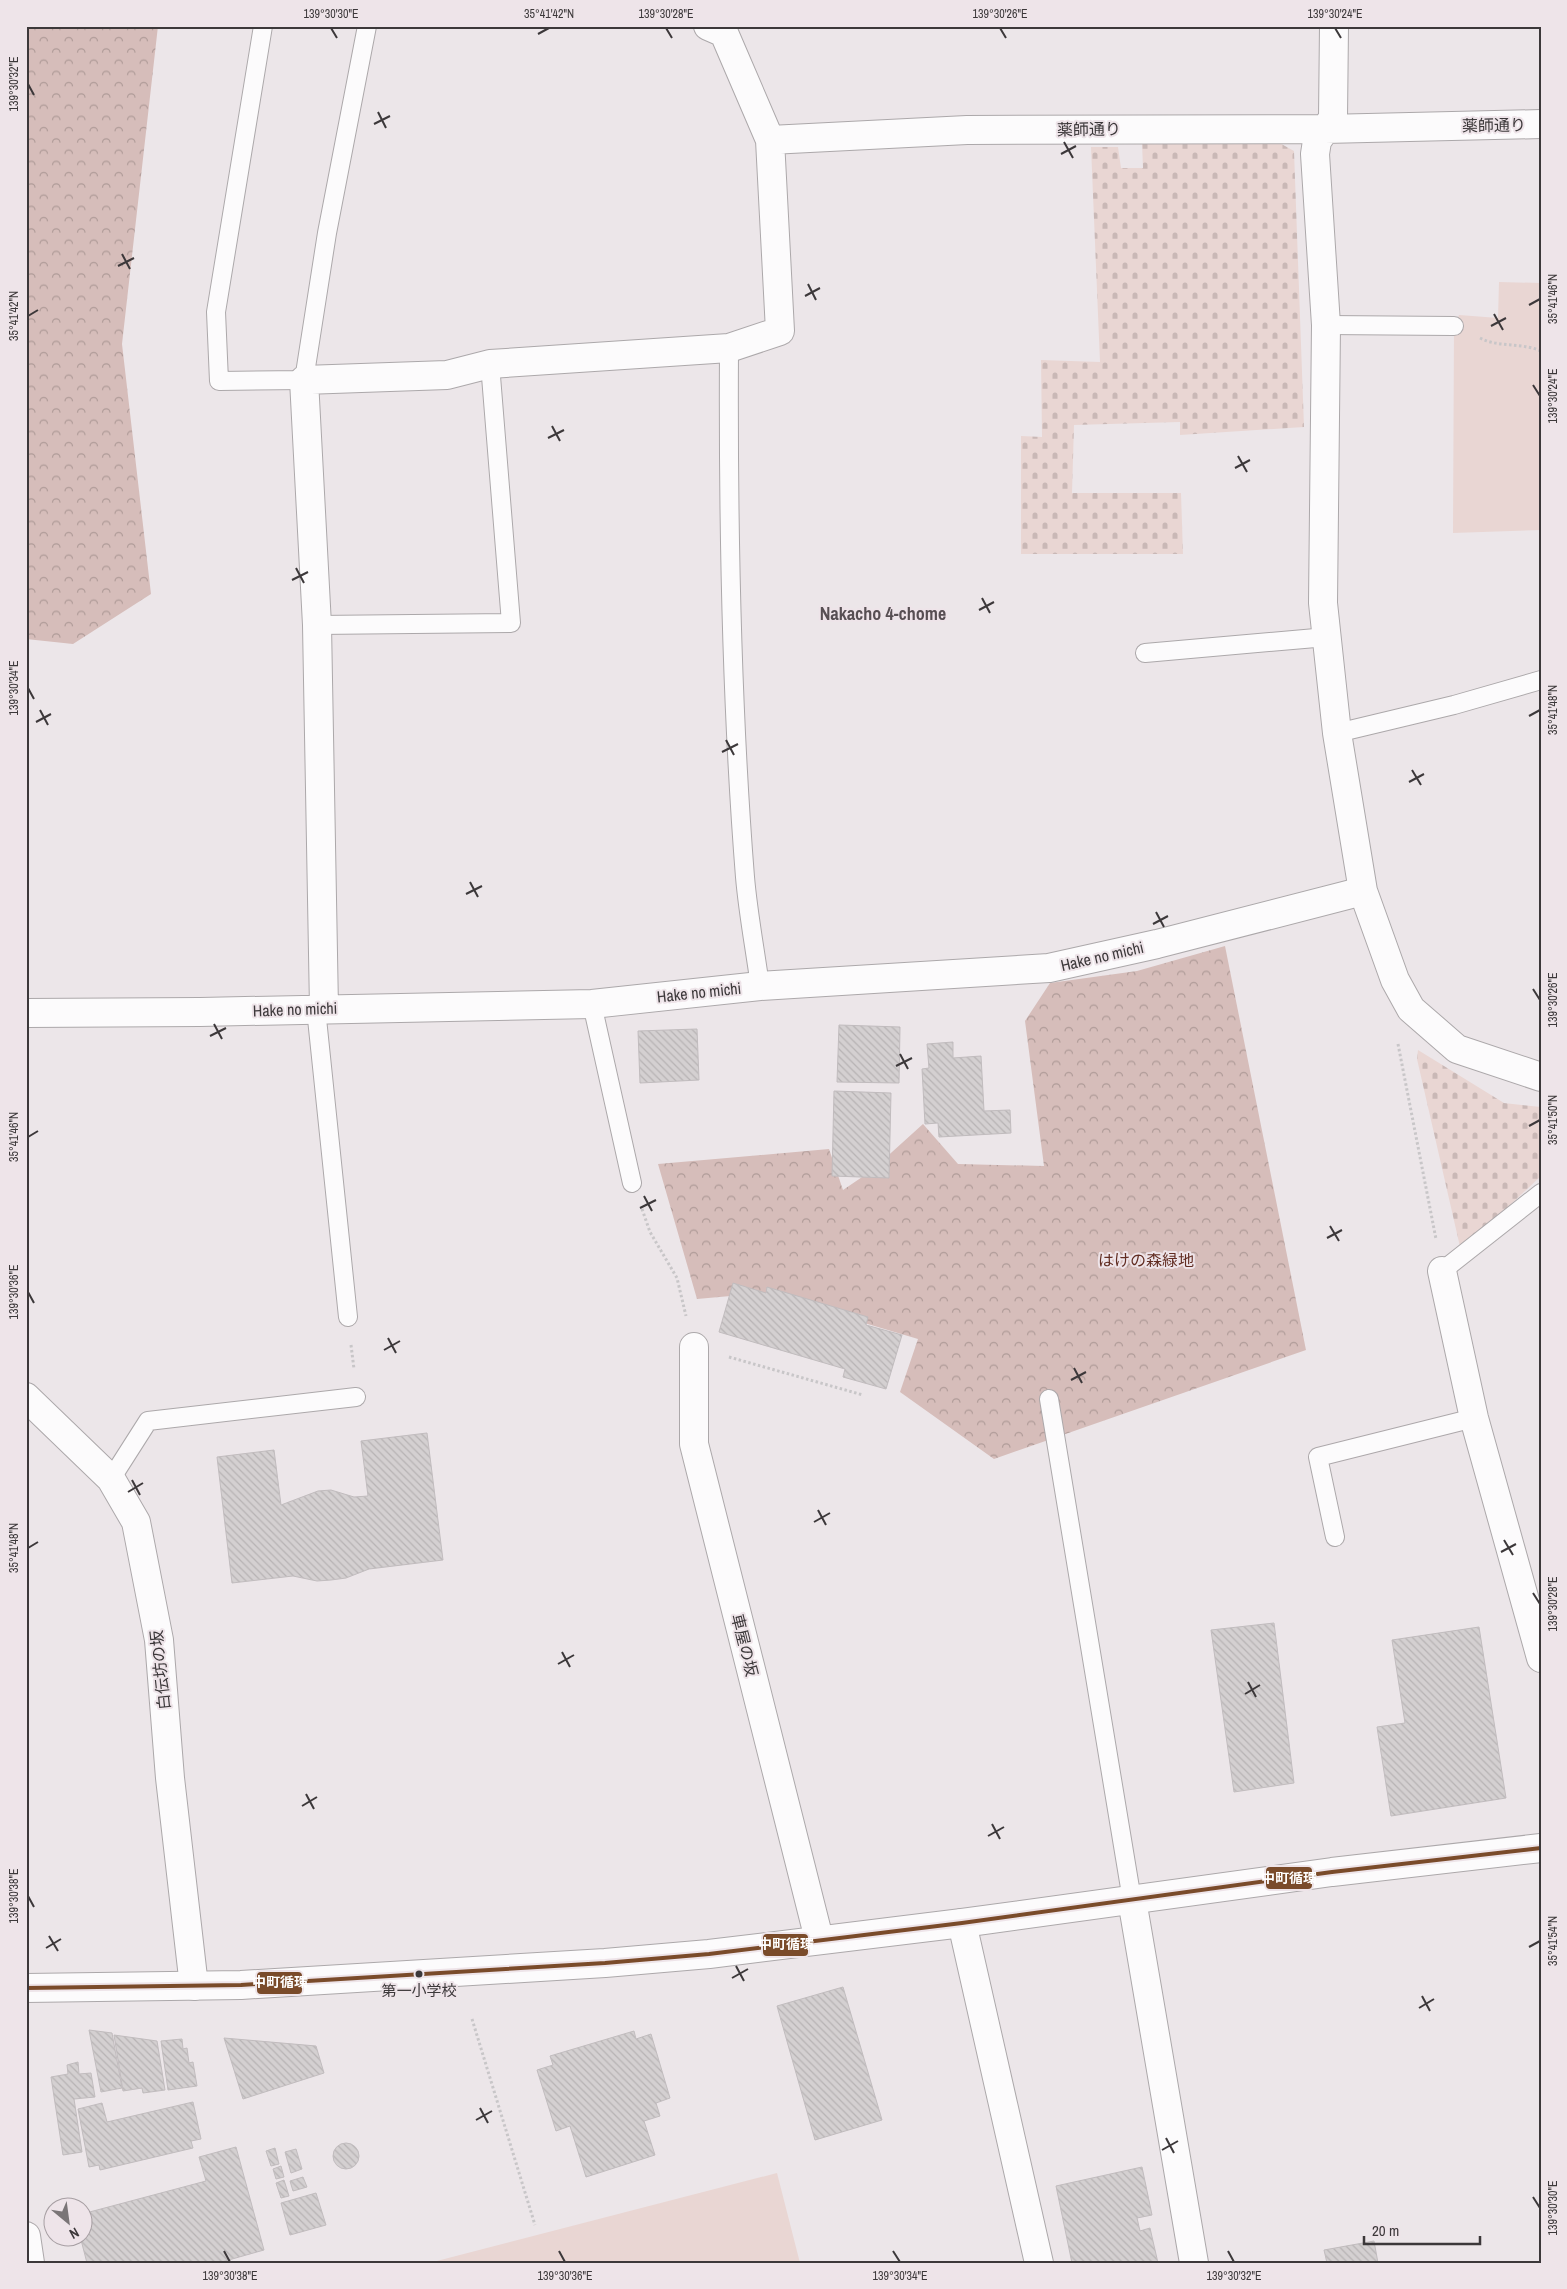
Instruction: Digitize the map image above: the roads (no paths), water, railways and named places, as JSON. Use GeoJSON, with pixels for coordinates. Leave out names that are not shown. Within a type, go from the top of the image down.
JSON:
{"type":"FeatureCollection","features":[{"type":"Feature","properties":{"kind":"street"},"geometry":{"type":"LineString","coordinates":[[320,1009],[317,624],[304,380],[447,375],[490,364],[729,348],[780,331],[770,140],[724,33],[708,26]]}},
{"type":"Feature","properties":{"kind":"street"},"geometry":{"type":"LineString","coordinates":[[1334,26],[1333,118],[1317,141],[1315,154],[1326,325],[1323,603],[1337,733],[1362,891],[1395,980],[1411,1009],[1457,1049],[1541,1077]]}},
{"type":"Feature","properties":{"kind":"street","name":"薬師通り"},"geometry":{"type":"LineString","coordinates":[[770,140],[967,130],[1117,128],[1325,129],[1541,124]]}},
{"type":"Feature","properties":{"kind":"street","name":"Hake no michi"},"geometry":{"type":"LineString","coordinates":[[26,1013],[592,1004],[760,986],[1049,968],[1157,944],[1362,891]]}},
{"type":"Feature","properties":{"kind":"street"},"geometry":{"type":"LineString","coordinates":[[1442,1271],[1474,1418],[1541,1658]]}},
{"type":"Feature","properties":{"kind":"street","name":"車屋の坂"},"geometry":{"type":"LineString","coordinates":[[694,1347],[694,1444],[820,1939]]}},
{"type":"Feature","properties":{"kind":"street","name":"白伝坊の坂"},"geometry":{"type":"LineString","coordinates":[[26,1396],[111,1478],[136,1522],[159,1640],[170,1778],[194,1986]]}},
{"type":"Feature","properties":{"kind":"street"},"geometry":{"type":"LineString","coordinates":[[26,1988],[240,1985],[605,1963],[709,1954],[962,1923],[1332,1872],[1541,1848]]}},
{"type":"Feature","properties":{"kind":"street"},"geometry":{"type":"LineString","coordinates":[[1132,1900],[1194,2263]]}},
{"type":"Feature","properties":{"kind":"street"},"geometry":{"type":"LineString","coordinates":[[962,1923],[1039,2263]]}},
{"type":"Feature","properties":{"kind":"street"},"geometry":{"type":"LineString","coordinates":[[26,2236],[30,2263]]}},
{"type":"Feature","properties":{"kind":"lane"},"geometry":{"type":"LineString","coordinates":[[263,26],[216,312],[219,381],[304,380],[327,233],[366,26]]}},
{"type":"Feature","properties":{"kind":"lane"},"geometry":{"type":"LineString","coordinates":[[1326,325],[1454,326]]}},
{"type":"Feature","properties":{"kind":"lane"},"geometry":{"type":"LineString","coordinates":[[729,348],[730,572],[736,724],[745,878],[760,986]]}},
{"type":"Feature","properties":{"kind":"lane"},"geometry":{"type":"LineString","coordinates":[[317,624],[511,623],[490,364]]}},
{"type":"Feature","properties":{"kind":"lane"},"geometry":{"type":"LineString","coordinates":[[1145,653],[1326,637]]}},
{"type":"Feature","properties":{"kind":"lane"},"geometry":{"type":"LineString","coordinates":[[1337,733],[1454,705],[1541,680]]}},
{"type":"Feature","properties":{"kind":"lane"},"geometry":{"type":"LineString","coordinates":[[592,1004],[632,1183]]}},
{"type":"Feature","properties":{"kind":"lane"},"geometry":{"type":"LineString","coordinates":[[320,1009],[348,1317]]}},
{"type":"Feature","properties":{"kind":"lane"},"geometry":{"type":"LineString","coordinates":[[1442,1271],[1541,1193]]}},
{"type":"Feature","properties":{"kind":"lane"},"geometry":{"type":"LineString","coordinates":[[111,1478],[148,1421],[356,1397]]}},
{"type":"Feature","properties":{"kind":"lane"},"geometry":{"type":"LineString","coordinates":[[1049,1398],[1132,1900]]}},
{"type":"Feature","properties":{"kind":"lane"},"geometry":{"type":"LineString","coordinates":[[1335,1537],[1318,1457],[1474,1418]]}},
{"type":"Feature","properties":{"kind":"place","name":"第一小学校"},"geometry":{"type":"Point","coordinates":[419,1974]}},
{"type":"Feature","properties":{"kind":"district","name":"Nakacho 4-chome"},"geometry":{"type":"Point","coordinates":[883,614]}},
{"type":"Feature","properties":{"kind":"park label","name":"はけの森緑地"},"geometry":{"type":"Point","coordinates":[1146,1260]}}]}
